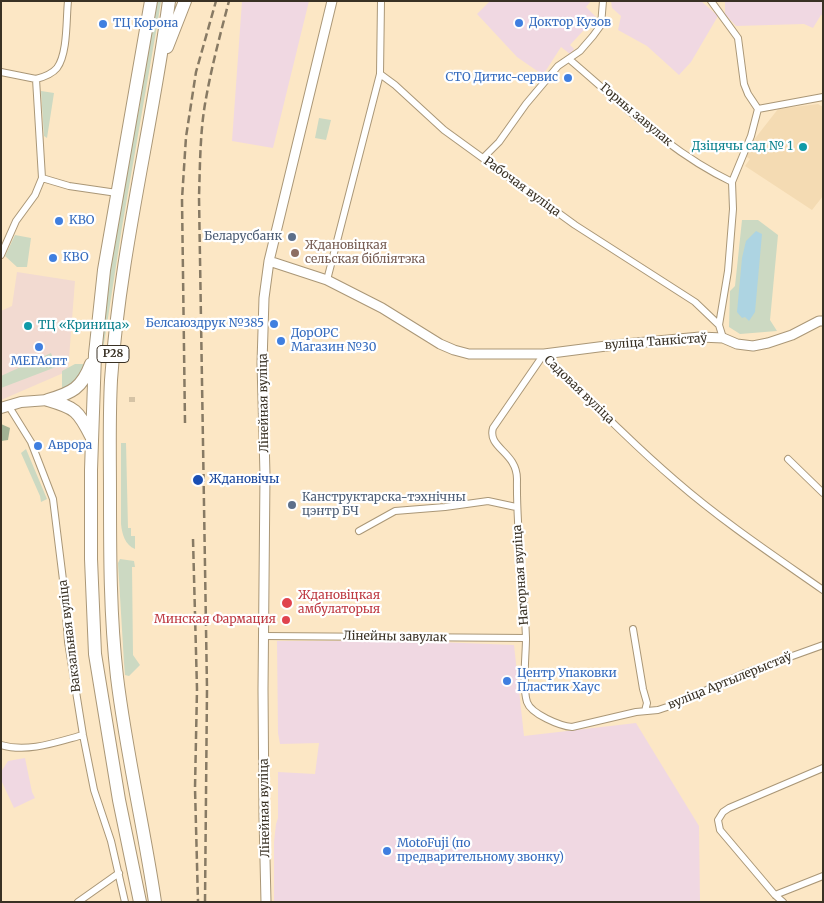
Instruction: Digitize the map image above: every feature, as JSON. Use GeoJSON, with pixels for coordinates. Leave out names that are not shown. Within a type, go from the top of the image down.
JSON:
{"type":"FeatureCollection","features":[{"type":"Feature","properties":{"kind":"highway","name":"Р28"},"geometry":{"type":"LineString","coordinates":[[140,902],[119,800],[95,654],[90,559],[95,354],[104,270],[150,1]]}},
{"type":"Feature","properties":{"kind":"highway","name":"Р28"},"geometry":{"type":"LineString","coordinates":[[155,902],[117,676],[111,589],[110,433],[111,383],[117,314],[169,1]]}},
{"type":"Feature","properties":{"kind":"highway","name":"Р28"},"geometry":{"type":"LineString","coordinates":[[158,73],[185,1]]}},
{"type":"Feature","properties":{"kind":"highway"},"geometry":{"type":"LineString","coordinates":[[48,400],[64,395],[80,385],[86,379],[95,354]]}},
{"type":"Feature","properties":{"kind":"highway"},"geometry":{"type":"LineString","coordinates":[[48,400],[72,408],[79,414],[92,437]]}},
{"type":"Feature","properties":{"kind":"main road"},"geometry":{"type":"LineString","coordinates":[[5,407],[21,402],[48,400]]}},
{"type":"Feature","properties":{"kind":"street"},"geometry":{"type":"LineString","coordinates":[[1,72],[36,79],[46,76],[58,66],[64,50],[68,1]]}},
{"type":"Feature","properties":{"kind":"street","name":"Лінейная вуліца"},"geometry":{"type":"LineString","coordinates":[[266,902],[264,817],[265,475],[262,363],[264,298],[270,261],[332,1]]}},
{"type":"Feature","properties":{"kind":"street"},"geometry":{"type":"LineString","coordinates":[[327,280],[380,74],[381,1]]}},
{"type":"Feature","properties":{"kind":"street"},"geometry":{"type":"LineString","coordinates":[[483,158],[499,142],[526,104],[558,66],[580,51],[601,25],[603,1]]}},
{"type":"Feature","properties":{"kind":"street"},"geometry":{"type":"LineString","coordinates":[[711,1],[738,38],[744,84],[758,109]]}},
{"type":"Feature","properties":{"kind":"street","name":"Горны завулак"},"geometry":{"type":"LineString","coordinates":[[569,59],[634,117],[708,170],[732,182]]}},
{"type":"Feature","properties":{"kind":"street","name":"Рабочая вуліца"},"geometry":{"type":"LineString","coordinates":[[380,74],[395,85],[444,130],[575,225],[695,302],[719,325],[723,338]]}},
{"type":"Feature","properties":{"kind":"street"},"geometry":{"type":"LineString","coordinates":[[1,255],[16,221],[35,195],[42,178],[36,79]]}},
{"type":"Feature","properties":{"kind":"street"},"geometry":{"type":"LineString","coordinates":[[758,109],[823,97]]}},
{"type":"Feature","properties":{"kind":"street"},"geometry":{"type":"LineString","coordinates":[[719,325],[728,271],[733,209],[732,182],[750,136],[758,109]]}},
{"type":"Feature","properties":{"kind":"street"},"geometry":{"type":"LineString","coordinates":[[42,178],[70,186],[117,193]]}},
{"type":"Feature","properties":{"kind":"street","name":"Садовая вуліца"},"geometry":{"type":"LineString","coordinates":[[270,261],[327,280],[382,308],[440,344],[454,350],[469,354],[544,354],[599,410],[677,482],[735,529],[823,590]]}},
{"type":"Feature","properties":{"kind":"street","name":"вуліца Танкістаў"},"geometry":{"type":"LineString","coordinates":[[544,354],[700,337],[723,338],[737,344],[754,346],[792,335],[821,319]]}},
{"type":"Feature","properties":{"kind":"street","name":"Нагорная вуліца"},"geometry":{"type":"LineString","coordinates":[[544,354],[493,428],[491,434],[495,443],[510,458],[517,470],[516,507],[526,638],[525,689],[527,703],[531,710],[564,726],[572,727],[636,712]]}},
{"type":"Feature","properties":{"kind":"street","name":"Вакзальная вуліца"},"geometry":{"type":"LineString","coordinates":[[5,407],[30,442],[53,499],[64,588],[68,642],[83,735],[94,790],[111,840],[125,902]]}},
{"type":"Feature","properties":{"kind":"street"},"geometry":{"type":"LineString","coordinates":[[788,459],[823,493]]}},
{"type":"Feature","properties":{"kind":"street"},"geometry":{"type":"LineString","coordinates":[[359,531],[395,511],[488,501],[516,507]]}},
{"type":"Feature","properties":{"kind":"street"},"geometry":{"type":"LineString","coordinates":[[633,629],[643,689],[648,703],[645,711]]}},
{"type":"Feature","properties":{"kind":"street","name":"Лінейны завулак"},"geometry":{"type":"LineString","coordinates":[[264,636],[526,638]]}},
{"type":"Feature","properties":{"kind":"street","name":"вуліца Артылерыстаў"},"geometry":{"type":"LineString","coordinates":[[636,712],[658,710],[673,705],[745,673],[823,645]]}},
{"type":"Feature","properties":{"kind":"street"},"geometry":{"type":"LineString","coordinates":[[1,745],[21,748],[59,742],[83,735]]}},
{"type":"Feature","properties":{"kind":"street"},"geometry":{"type":"LineString","coordinates":[[783,902],[774,895],[720,830],[718,820],[723,812],[729,808],[823,768]]}},
{"type":"Feature","properties":{"kind":"street"},"geometry":{"type":"LineString","coordinates":[[78,902],[118,873]]}},
{"type":"Feature","properties":{"kind":"street"},"geometry":{"type":"LineString","coordinates":[[774,895],[823,876]]}},
{"type":"Feature","properties":{"kind":"shaded area"},"geometry":{"type":"Polygon","coordinates":[[[242,1],[309,1],[273,148],[232,141],[242,1]]]}},
{"type":"Feature","properties":{"kind":"shaded area"},"geometry":{"type":"Polygon","coordinates":[[[490,1],[591,1],[586,7],[596,17],[570,45],[574,49],[570,54],[561,47],[543,75],[517,57],[477,14],[490,1]]]}},
{"type":"Feature","properties":{"kind":"shaded area"},"geometry":{"type":"Polygon","coordinates":[[[611,1],[701,1],[718,16],[691,62],[679,75],[647,46],[618,30],[621,16],[612,8],[611,1]]]}},
{"type":"Feature","properties":{"kind":"shaded area"},"geometry":{"type":"Polygon","coordinates":[[[725,1],[823,1],[823,15],[821,15],[813,28],[804,24],[736,26],[725,14],[725,1]]]}},
{"type":"Feature","properties":{"kind":"shaded area"},"geometry":{"type":"Polygon","coordinates":[[[818,104],[823,107],[823,196],[812,210],[745,166],[750,159],[747,157],[746,150],[778,109],[818,104]]]}},
{"type":"Feature","properties":{"kind":"shaded area"},"geometry":{"type":"Polygon","coordinates":[[[17,272],[75,281],[68,371],[1,400],[1,311],[12,306],[17,272]]]}},
{"type":"Feature","properties":{"kind":"shaded area"},"geometry":{"type":"Polygon","coordinates":[[[277,641],[412,641],[514,645],[524,736],[636,723],[699,826],[700,902],[274,902],[274,842],[278,818],[278,772],[315,774],[319,743],[280,744],[278,733],[277,641]]]}},
{"type":"Feature","properties":{"kind":"shaded area"},"geometry":{"type":"Polygon","coordinates":[[[25,758],[35,798],[14,808],[1,780],[1,772],[8,761],[25,758]]]}},
{"type":"Feature","properties":{"kind":"green space"},"geometry":{"type":"Polygon","coordinates":[[[157,1],[161,1],[157,26],[122,227],[101,363],[97,367],[116,225],[140,104],[157,1]]]}},
{"type":"Feature","properties":{"kind":"green space"},"geometry":{"type":"Polygon","coordinates":[[[41,91],[54,93],[47,138],[44,136],[41,91]]]}},
{"type":"Feature","properties":{"kind":"green space"},"geometry":{"type":"Polygon","coordinates":[[[319,118],[331,120],[326,140],[315,138],[319,118]]]}},
{"type":"Feature","properties":{"kind":"green space"},"geometry":{"type":"Polygon","coordinates":[[[742,220],[758,220],[778,235],[770,320],[777,331],[740,334],[729,327],[730,291],[735,286],[742,220]]]}},
{"type":"Feature","properties":{"kind":"green space"},"geometry":{"type":"Polygon","coordinates":[[[15,235],[31,238],[27,267],[17,267],[5,256],[15,235]]]}},
{"type":"Feature","properties":{"kind":"green space"},"geometry":{"type":"Polygon","coordinates":[[[51,353],[56,367],[1,388],[1,376],[51,353]]]}},
{"type":"Feature","properties":{"kind":"green space"},"geometry":{"type":"Polygon","coordinates":[[[75,364],[84,364],[82,375],[78,381],[62,392],[62,371],[75,364]]]}},
{"type":"Feature","properties":{"kind":"green space"},"geometry":{"type":"Polygon","coordinates":[[[1,424],[10,428],[8,440],[1,441],[1,424]]]}},
{"type":"Feature","properties":{"kind":"green space"},"geometry":{"type":"Polygon","coordinates":[[[121,443],[126,443],[128,528],[131,528],[131,536],[135,536],[135,549],[126,542],[121,528],[121,443]]]}},
{"type":"Feature","properties":{"kind":"green space"},"geometry":{"type":"Polygon","coordinates":[[[26,449],[47,499],[41,502],[21,453],[26,449]]]}},
{"type":"Feature","properties":{"kind":"green space"},"geometry":{"type":"Polygon","coordinates":[[[120,559],[134,561],[135,567],[132,567],[133,655],[140,665],[129,676],[125,675],[124,663],[118,563],[120,559]]]}},
{"type":"Feature","properties":{"kind":"water"},"geometry":{"type":"Polygon","coordinates":[[[756,231],[762,234],[755,312],[749,321],[745,317],[742,318],[737,312],[742,258],[746,241],[756,231]]]}},
{"type":"Feature","properties":{"kind":"tunnel"},"geometry":{"type":"LineString","coordinates":[[132,397],[132,402]]}},
{"type":"Feature","properties":{"kind":"railway"},"geometry":{"type":"LineString","coordinates":[[185,423],[182,199],[186,137],[196,72],[216,1]]}},
{"type":"Feature","properties":{"kind":"railway"},"geometry":{"type":"LineString","coordinates":[[205,902],[207,689],[199,197],[203,115],[229,1]]}},
{"type":"Feature","properties":{"kind":"railway"},"geometry":{"type":"LineString","coordinates":[[193,539],[197,689],[195,788],[198,902]]}},
{"type":"Feature","properties":{"kind":"place","name":"Доктор Кузов"},"geometry":{"type":"Point","coordinates":[519,23]}},
{"type":"Feature","properties":{"kind":"place","name":"ТЦ Корона"},"geometry":{"type":"Point","coordinates":[103,24]}},
{"type":"Feature","properties":{"kind":"place","name":"СТО Дитис-сервис"},"geometry":{"type":"Point","coordinates":[568,78]}},
{"type":"Feature","properties":{"kind":"place","name":"Дзіцячы сад № 1"},"geometry":{"type":"Point","coordinates":[803,147]}},
{"type":"Feature","properties":{"kind":"place","name":"KBО"},"geometry":{"type":"Point","coordinates":[59,221]}},
{"type":"Feature","properties":{"kind":"place","name":"Беларусбанк"},"geometry":{"type":"Point","coordinates":[292,237]}},
{"type":"Feature","properties":{"kind":"place","name":"Ждановіцкая сельская бібліятэка"},"geometry":{"type":"Point","coordinates":[295,253]}},
{"type":"Feature","properties":{"kind":"place","name":"КВО"},"geometry":{"type":"Point","coordinates":[53,258]}},
{"type":"Feature","properties":{"kind":"place","name":"Белсаюздрук №385"},"geometry":{"type":"Point","coordinates":[274,324]}},
{"type":"Feature","properties":{"kind":"place","name":"ТЦ «Криница»"},"geometry":{"type":"Point","coordinates":[28,326]}},
{"type":"Feature","properties":{"kind":"place","name":"ДорОРС Магазин №30"},"geometry":{"type":"Point","coordinates":[281,341]}},
{"type":"Feature","properties":{"kind":"place","name":"МЕГАопт"},"geometry":{"type":"Point","coordinates":[39,347]}},
{"type":"Feature","properties":{"kind":"place","name":"Аврора"},"geometry":{"type":"Point","coordinates":[38,446]}},
{"type":"Feature","properties":{"kind":"place","name":"Ждановічы"},"geometry":{"type":"Point","coordinates":[198,480]}},
{"type":"Feature","properties":{"kind":"place","name":"Канструктарска-тэхнічны цэнтр БЧ"},"geometry":{"type":"Point","coordinates":[292,505]}},
{"type":"Feature","properties":{"kind":"place","name":"Ждановіцкая амбулаторыя"},"geometry":{"type":"Point","coordinates":[287,603]}},
{"type":"Feature","properties":{"kind":"place","name":"Минская Фармация"},"geometry":{"type":"Point","coordinates":[286,620]}},
{"type":"Feature","properties":{"kind":"place","name":"Центр Упаковки Пластик Хаус"},"geometry":{"type":"Point","coordinates":[507,681]}},
{"type":"Feature","properties":{"kind":"place","name":"MotoFuji (по предварительному звонку)"},"geometry":{"type":"Point","coordinates":[387,851]}}]}
